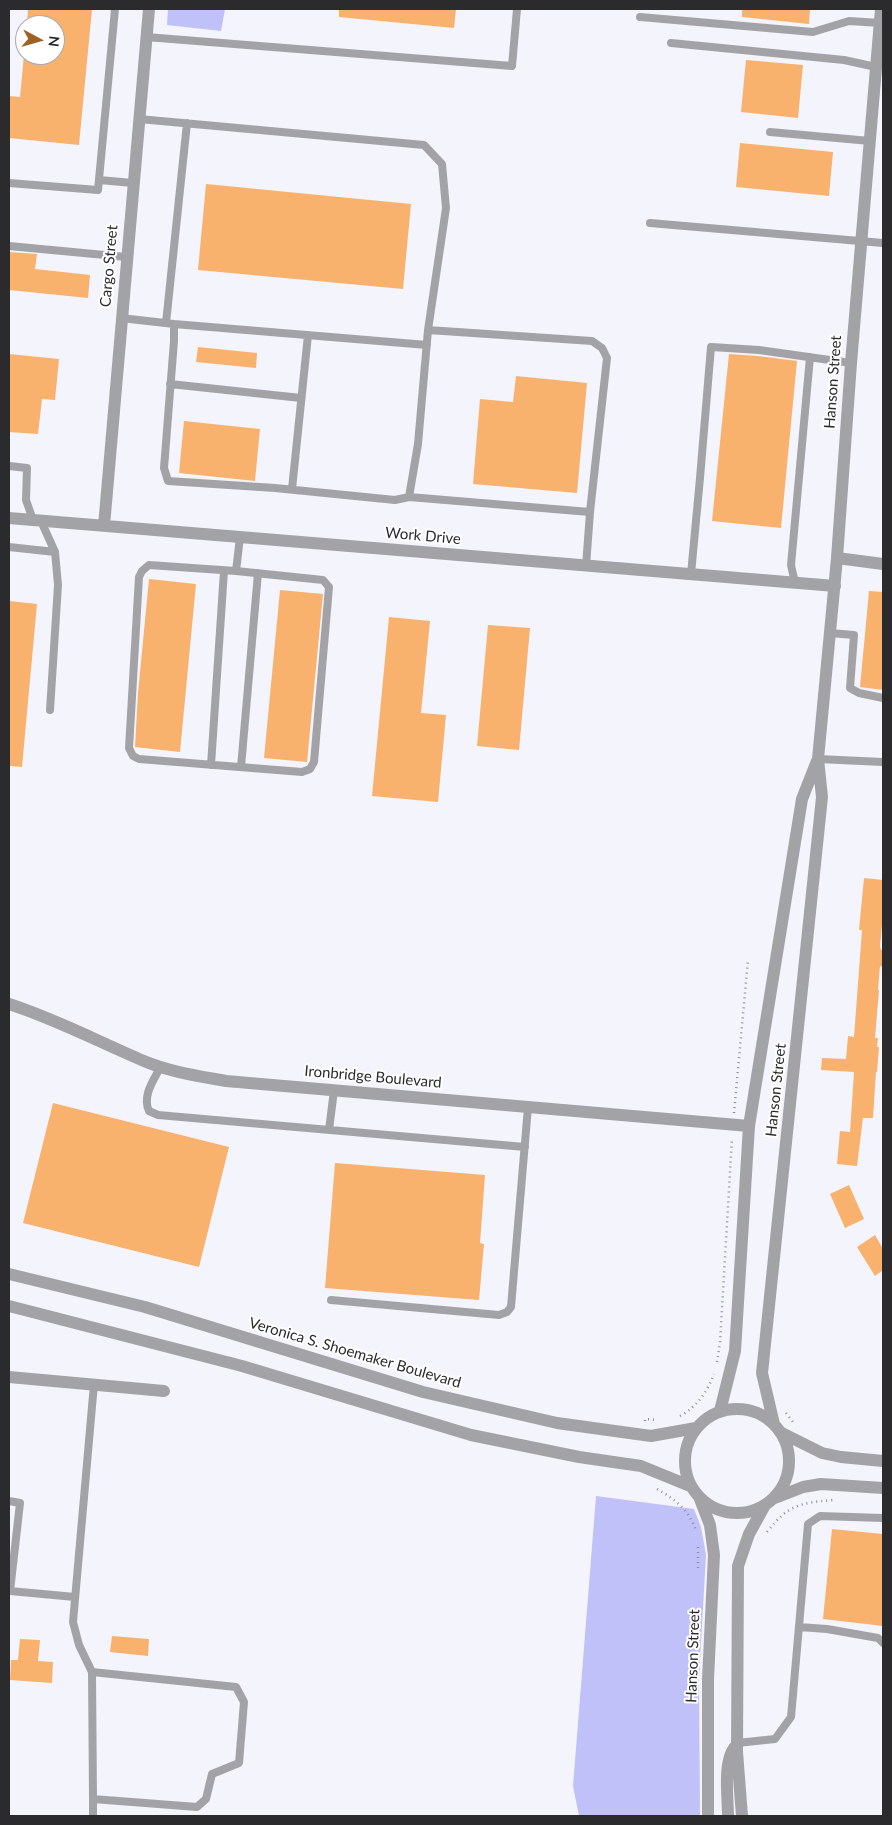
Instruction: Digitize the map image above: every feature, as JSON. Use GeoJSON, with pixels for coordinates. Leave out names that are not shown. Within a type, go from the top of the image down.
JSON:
{"type":"FeatureCollection","features":[{"type":"Feature","properties":{"kind":"street","name":"Cargo Street"},"geometry":{"type":"LineString","coordinates":[[104,526],[148,9]]}},
{"type":"Feature","properties":{"kind":"street","name":"Hanson Street"},"geometry":{"type":"LineString","coordinates":[[742,1816],[737,1743],[738,1566],[749,1534],[769,1502],[782,1488],[787,1474],[789,1459],[786,1445],[777,1428],[762,1373],[822,797],[818,759],[835,586],[851,363],[881,9]]}},
{"type":"Feature","properties":{"kind":"street","name":"Work Drive"},"geometry":{"type":"LineString","coordinates":[[9,518],[835,586]]}},
{"type":"Feature","properties":{"kind":"street"},"geometry":{"type":"LineString","coordinates":[[837,558],[883,564]]}},
{"type":"Feature","properties":{"kind":"street","name":"Hanson Street"},"geometry":{"type":"LineString","coordinates":[[769,1502],[752,1512],[731,1513],[711,1507],[690,1486],[685,1471],[684,1456],[688,1441],[696,1428],[707,1418],[720,1411],[735,1352],[749,1126],[802,799],[818,759]]}},
{"type":"Feature","properties":{"kind":"street","name":"Ironbridge Boulevard"},"geometry":{"type":"LineString","coordinates":[[9,1004],[47,1017],[146,1062],[187,1074],[226,1081],[749,1126]]}},
{"type":"Feature","properties":{"kind":"street","name":"Veronica S. Shoemaker Boulevard"},"geometry":{"type":"LineString","coordinates":[[9,1274],[145,1307],[423,1392],[557,1423],[651,1436],[696,1428]]}},
{"type":"Feature","properties":{"kind":"street"},"geometry":{"type":"LineString","coordinates":[[9,1306],[242,1366],[471,1435],[579,1457],[641,1466],[690,1486]]}},
{"type":"Feature","properties":{"kind":"street"},"geometry":{"type":"LineString","coordinates":[[9,1377],[164,1392]]}},
{"type":"Feature","properties":{"kind":"street"},"geometry":{"type":"LineString","coordinates":[[720,1411],[734,1408],[749,1410],[762,1415],[777,1428],[822,1453],[883,1461]]}},
{"type":"Feature","properties":{"kind":"street"},"geometry":{"type":"LineString","coordinates":[[769,1502],[803,1487],[821,1484],[883,1488]]}},
{"type":"Feature","properties":{"kind":"street","name":"Hanson Street"},"geometry":{"type":"LineString","coordinates":[[700,1498],[710,1525],[714,1555],[708,1679],[708,1816]]}},
{"type":"Feature","properties":{"kind":"street"},"geometry":{"type":"LineString","coordinates":[[728,1816],[728,1772],[731,1752],[737,1743]]}},
{"type":"Feature","properties":{"kind":"lane"},"geometry":{"type":"LineString","coordinates":[[9,183],[98,190],[115,9]]}},
{"type":"Feature","properties":{"kind":"lane"},"geometry":{"type":"LineString","coordinates":[[146,37],[512,66],[517,9]]}},
{"type":"Feature","properties":{"kind":"lane"},"geometry":{"type":"LineString","coordinates":[[640,17],[813,32],[849,21],[880,23]]}},
{"type":"Feature","properties":{"kind":"lane"},"geometry":{"type":"LineString","coordinates":[[671,43],[844,60],[876,67]]}},
{"type":"Feature","properties":{"kind":"lane"},"geometry":{"type":"LineString","coordinates":[[139,119],[424,145],[442,164],[446,208],[428,330],[418,444],[409,497]]}},
{"type":"Feature","properties":{"kind":"lane"},"geometry":{"type":"LineString","coordinates":[[188,123],[170,323],[174,341],[164,468],[168,481],[292,489],[395,500],[409,497],[590,512]]}},
{"type":"Feature","properties":{"kind":"lane"},"geometry":{"type":"LineString","coordinates":[[770,132],[870,141]]}},
{"type":"Feature","properties":{"kind":"lane"},"geometry":{"type":"LineString","coordinates":[[99,180],[133,183]]}},
{"type":"Feature","properties":{"kind":"lane"},"geometry":{"type":"LineString","coordinates":[[650,223],[883,243]]}},
{"type":"Feature","properties":{"kind":"lane"},"geometry":{"type":"LineString","coordinates":[[9,246],[126,257]]}},
{"type":"Feature","properties":{"kind":"lane"},"geometry":{"type":"LineString","coordinates":[[121,318],[427,345]]}},
{"type":"Feature","properties":{"kind":"lane"},"geometry":{"type":"LineString","coordinates":[[428,330],[592,341],[602,348],[607,358],[586,566]]}},
{"type":"Feature","properties":{"kind":"lane"},"geometry":{"type":"LineString","coordinates":[[292,489],[308,335]]}},
{"type":"Feature","properties":{"kind":"lane"},"geometry":{"type":"LineString","coordinates":[[691,574],[710,347],[759,350],[851,363]]}},
{"type":"Feature","properties":{"kind":"lane"},"geometry":{"type":"LineString","coordinates":[[796,583],[791,565],[810,357]]}},
{"type":"Feature","properties":{"kind":"lane"},"geometry":{"type":"LineString","coordinates":[[170,384],[301,398]]}},
{"type":"Feature","properties":{"kind":"lane"},"geometry":{"type":"LineString","coordinates":[[9,466],[27,468],[26,500],[55,552],[58,586],[50,710]]}},
{"type":"Feature","properties":{"kind":"lane"},"geometry":{"type":"LineString","coordinates":[[236,571],[240,538]]}},
{"type":"Feature","properties":{"kind":"lane"},"geometry":{"type":"LineString","coordinates":[[9,547],[55,552]]}},
{"type":"Feature","properties":{"kind":"lane"},"geometry":{"type":"LineString","coordinates":[[149,566],[224,570],[323,580],[329,587],[314,762],[310,769],[302,772],[139,759],[133,756],[129,748],[139,577],[142,571],[149,566]]}},
{"type":"Feature","properties":{"kind":"lane"},"geometry":{"type":"LineString","coordinates":[[210,765],[224,570]]}},
{"type":"Feature","properties":{"kind":"lane"},"geometry":{"type":"LineString","coordinates":[[241,767],[258,573]]}},
{"type":"Feature","properties":{"kind":"lane"},"geometry":{"type":"LineString","coordinates":[[830,633],[854,635],[850,688],[859,693],[883,698]]}},
{"type":"Feature","properties":{"kind":"lane"},"geometry":{"type":"LineString","coordinates":[[818,759],[883,762]]}},
{"type":"Feature","properties":{"kind":"lane"},"geometry":{"type":"LineString","coordinates":[[160,1066],[149,1090],[146,1103],[149,1112],[158,1115],[525,1147]]}},
{"type":"Feature","properties":{"kind":"lane"},"geometry":{"type":"LineString","coordinates":[[329,1130],[334,1090]]}},
{"type":"Feature","properties":{"kind":"lane"},"geometry":{"type":"LineString","coordinates":[[331,1300],[499,1315],[507,1312],[511,1307],[528,1107]]}},
{"type":"Feature","properties":{"kind":"lane"},"geometry":{"type":"LineString","coordinates":[[93,1816],[92,1672],[79,1645],[73,1622],[94,1384]]}},
{"type":"Feature","properties":{"kind":"lane"},"geometry":{"type":"LineString","coordinates":[[9,1501],[20,1502],[10,1591],[75,1597]]}},
{"type":"Feature","properties":{"kind":"lane"},"geometry":{"type":"LineString","coordinates":[[737,1743],[775,1739],[791,1717],[808,1524],[820,1516],[883,1518]]}},
{"type":"Feature","properties":{"kind":"lane"},"geometry":{"type":"LineString","coordinates":[[799,1627],[827,1629],[878,1638],[883,1642]]}},
{"type":"Feature","properties":{"kind":"lane"},"geometry":{"type":"LineString","coordinates":[[92,1672],[236,1687],[244,1702],[239,1763],[212,1774],[206,1799],[197,1807],[93,1799]]}},
{"type":"Feature","properties":{"kind":"path"},"geometry":{"type":"LineString","coordinates":[[677,1417],[693,1408],[700,1400],[714,1375],[720,1343],[733,1124],[748,960]]}},
{"type":"Feature","properties":{"kind":"path"},"geometry":{"type":"LineString","coordinates":[[785,1412],[794,1422]]}},
{"type":"Feature","properties":{"kind":"path"},"geometry":{"type":"LineString","coordinates":[[645,1424],[645,1419],[662,1420]]}},
{"type":"Feature","properties":{"kind":"path"},"geometry":{"type":"LineString","coordinates":[[651,1485],[674,1499],[683,1508],[693,1523],[697,1534]]}},
{"type":"Feature","properties":{"kind":"path"},"geometry":{"type":"LineString","coordinates":[[766,1534],[782,1514],[796,1506],[833,1500],[833,1495]]}},
{"type":"Feature","properties":{"kind":"path"},"geometry":{"type":"LineString","coordinates":[[697,1542],[698,1577]]}},
{"type":"Feature","properties":{"kind":"shaded area"},"geometry":{"type":"Polygon","coordinates":[[[168,9],[225,9],[221,31],[167,25],[168,9]]]}},
{"type":"Feature","properties":{"kind":"shaded area"},"geometry":{"type":"Polygon","coordinates":[[[596,1496],[694,1509],[701,1527],[706,1555],[699,1678],[700,1816],[579,1816],[573,1786],[596,1496]]]}},
{"type":"Feature","properties":{"kind":"building"},"geometry":{"type":"Polygon","coordinates":[[[28,9],[92,9],[79,145],[9,138],[9,96],[20,97],[23,65],[65,65],[65,15],[28,15],[28,9]]]}},
{"type":"Feature","properties":{"kind":"building"},"geometry":{"type":"Polygon","coordinates":[[[339,9],[456,9],[454,28],[339,17],[339,9]]]}},
{"type":"Feature","properties":{"kind":"building"},"geometry":{"type":"Polygon","coordinates":[[[742,9],[810,9],[809,24],[742,17],[742,9]]]}},
{"type":"Feature","properties":{"kind":"building"},"geometry":{"type":"Polygon","coordinates":[[[746,60],[803,65],[798,118],[741,112],[746,60]]]}},
{"type":"Feature","properties":{"kind":"building"},"geometry":{"type":"Polygon","coordinates":[[[740,143],[833,152],[829,196],[736,187],[740,143]]]}},
{"type":"Feature","properties":{"kind":"building"},"geometry":{"type":"Polygon","coordinates":[[[206,184],[411,204],[403,289],[198,270],[206,184]]]}},
{"type":"Feature","properties":{"kind":"building"},"geometry":{"type":"Polygon","coordinates":[[[9,252],[37,254],[35,269],[90,275],[88,298],[9,290],[9,252]]]}},
{"type":"Feature","properties":{"kind":"building"},"geometry":{"type":"Polygon","coordinates":[[[198,347],[257,353],[256,368],[196,362],[198,347]]]}},
{"type":"Feature","properties":{"kind":"building"},"geometry":{"type":"Polygon","coordinates":[[[9,354],[59,359],[55,400],[42,399],[38,434],[9,432],[9,354]]]}},
{"type":"Feature","properties":{"kind":"building"},"geometry":{"type":"Polygon","coordinates":[[[729,354],[797,361],[781,528],[712,521],[729,354]]]}},
{"type":"Feature","properties":{"kind":"building"},"geometry":{"type":"Polygon","coordinates":[[[516,376],[587,383],[577,493],[473,484],[480,399],[513,402],[516,376]]]}},
{"type":"Feature","properties":{"kind":"building"},"geometry":{"type":"Polygon","coordinates":[[[184,421],[260,429],[255,481],[179,473],[184,421]]]}},
{"type":"Feature","properties":{"kind":"building"},"geometry":{"type":"Polygon","coordinates":[[[149,579],[196,584],[180,752],[135,747],[149,579]]]}},
{"type":"Feature","properties":{"kind":"building"},"geometry":{"type":"Polygon","coordinates":[[[280,590],[323,594],[307,762],[264,758],[280,590]]]}},
{"type":"Feature","properties":{"kind":"building"},"geometry":{"type":"Polygon","coordinates":[[[869,591],[883,592],[883,690],[860,687],[869,591]]]}},
{"type":"Feature","properties":{"kind":"building"},"geometry":{"type":"Polygon","coordinates":[[[9,601],[37,604],[22,767],[9,766],[9,601]]]}},
{"type":"Feature","properties":{"kind":"building"},"geometry":{"type":"Polygon","coordinates":[[[389,617],[430,621],[421,713],[446,715],[438,802],[372,796],[389,617]]]}},
{"type":"Feature","properties":{"kind":"building"},"geometry":{"type":"Polygon","coordinates":[[[488,625],[530,628],[519,750],[477,746],[488,625]]]}},
{"type":"Feature","properties":{"kind":"building"},"geometry":{"type":"Polygon","coordinates":[[[864,878],[883,880],[883,916],[880,946],[881,950],[883,950],[883,967],[880,966],[878,990],[875,1038],[878,1038],[877,1047],[879,1047],[873,1118],[863,1118],[857,1166],[837,1164],[840,1131],[850,1132],[854,1072],[821,1070],[822,1058],[846,1059],[848,1036],[854,1037],[862,930],[859,930],[864,878]]]}},
{"type":"Feature","properties":{"kind":"building"},"geometry":{"type":"Polygon","coordinates":[[[53,1103],[229,1147],[199,1267],[23,1223],[53,1103]]]}},
{"type":"Feature","properties":{"kind":"building"},"geometry":{"type":"Polygon","coordinates":[[[335,1163],[485,1175],[480,1243],[484,1244],[479,1300],[325,1288],[335,1163]]]}},
{"type":"Feature","properties":{"kind":"building"},"geometry":{"type":"Polygon","coordinates":[[[849,1185],[864,1219],[845,1228],[830,1194],[849,1185]]]}},
{"type":"Feature","properties":{"kind":"building"},"geometry":{"type":"Polygon","coordinates":[[[875,1235],[883,1249],[883,1270],[875,1276],[857,1247],[875,1235]]]}},
{"type":"Feature","properties":{"kind":"building"},"geometry":{"type":"Polygon","coordinates":[[[832,1529],[883,1534],[883,1626],[823,1619],[832,1529]]]}},
{"type":"Feature","properties":{"kind":"building"},"geometry":{"type":"Polygon","coordinates":[[[112,1636],[149,1639],[148,1656],[110,1652],[112,1636]]]}},
{"type":"Feature","properties":{"kind":"building"},"geometry":{"type":"Polygon","coordinates":[[[20,1639],[40,1640],[38,1661],[53,1662],[52,1683],[10,1680],[11,1660],[18,1660],[20,1639]]]}}]}
